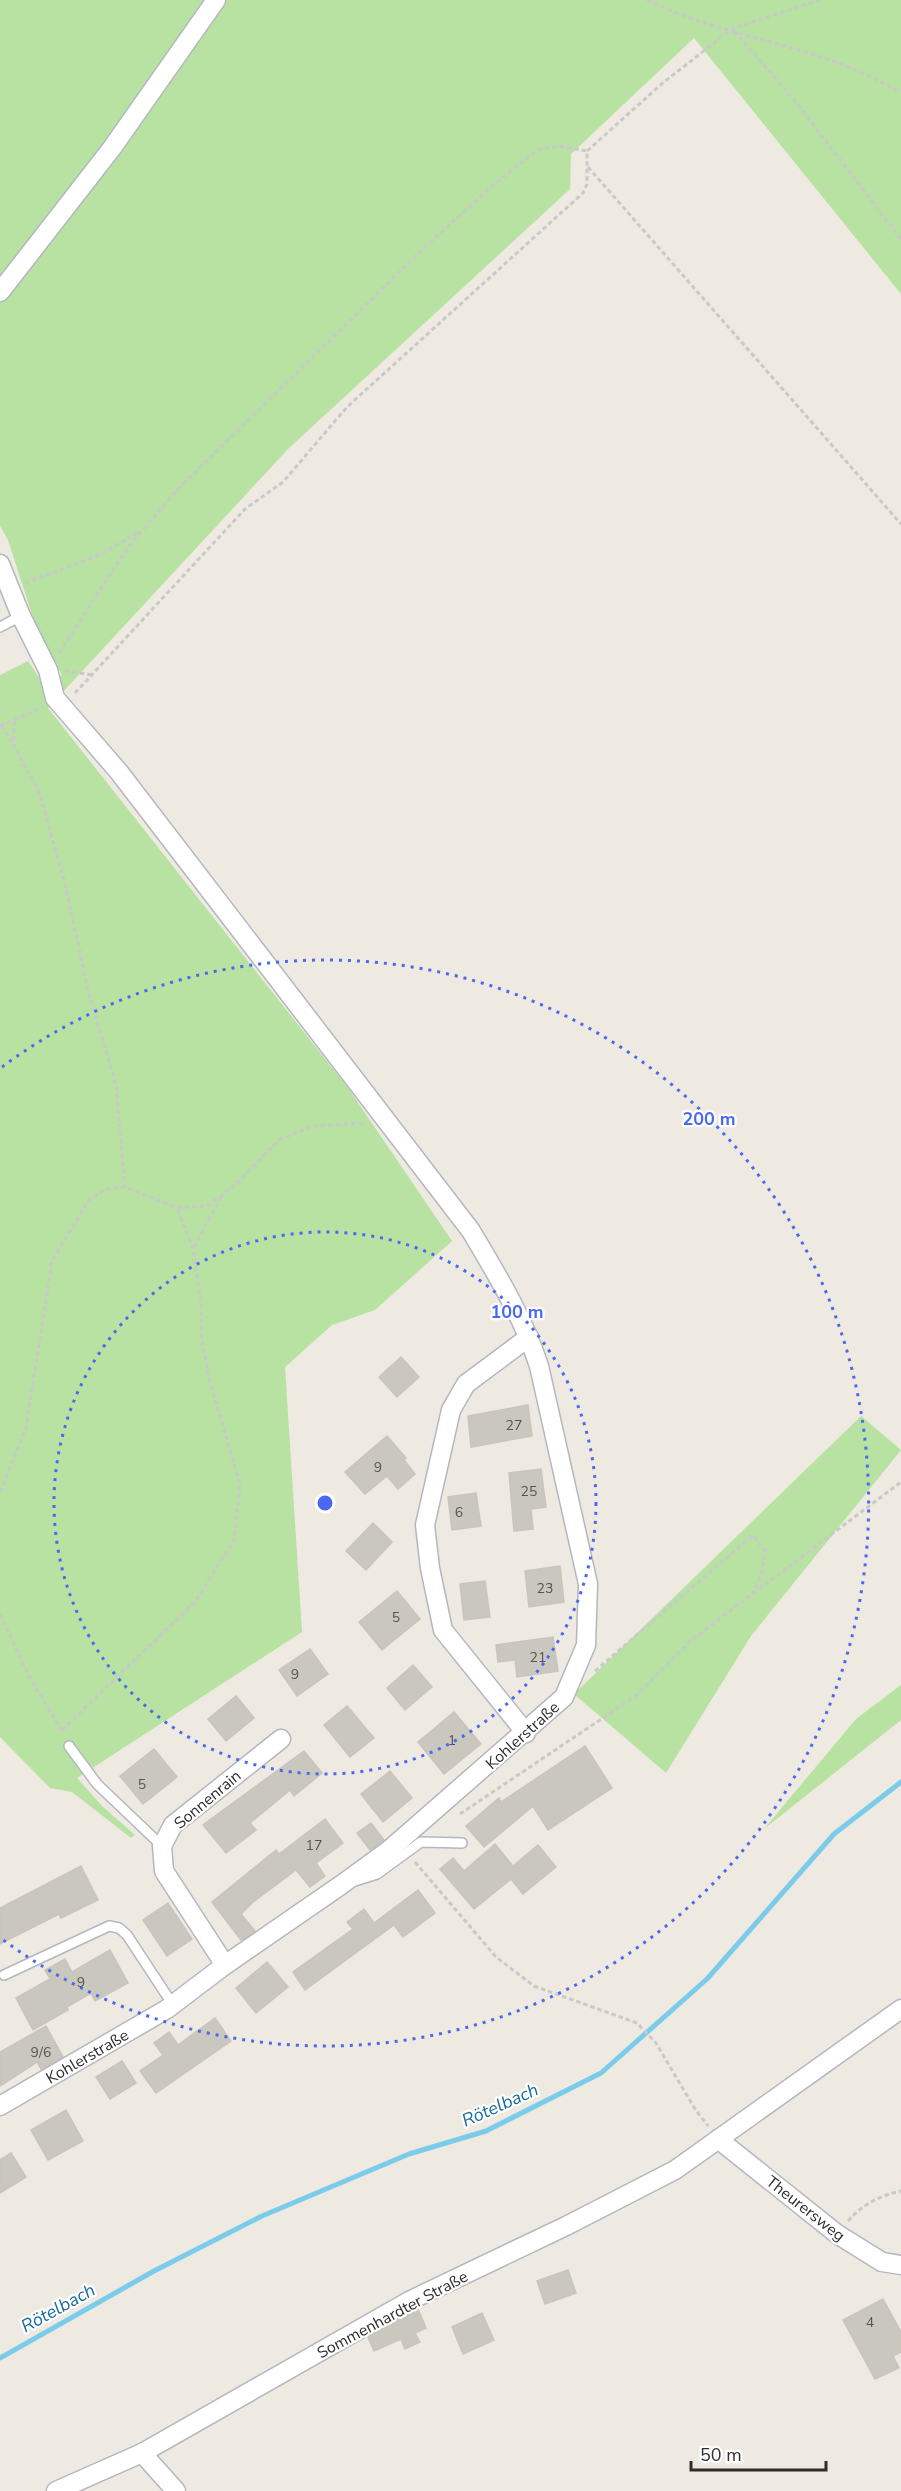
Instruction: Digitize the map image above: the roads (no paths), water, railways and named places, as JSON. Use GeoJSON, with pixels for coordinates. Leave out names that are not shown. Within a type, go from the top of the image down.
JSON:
{"type":"FeatureCollection","features":[{"type":"Feature","properties":{"kind":"street"},"geometry":{"type":"LineString","coordinates":[[0,292],[111,148],[216,0]]}},
{"type":"Feature","properties":{"kind":"street"},"geometry":{"type":"LineString","coordinates":[[0,564],[21,616]]}},
{"type":"Feature","properties":{"kind":"street","name":"Kohlerstraße"},"geometry":{"type":"LineString","coordinates":[[0,2106],[173,2005],[225,1965],[389,1850],[526,1733],[564,1697],[582,1655],[586,1645],[588,1584],[539,1366],[529,1337],[509,1294],[471,1232],[119,772],[59,702],[48,670],[21,616]]}},
{"type":"Feature","properties":{"kind":"street"},"geometry":{"type":"LineString","coordinates":[[526,1733],[443,1629],[430,1568],[425,1525],[451,1410],[466,1384],[529,1337]]}},
{"type":"Feature","properties":{"kind":"street","name":"Sonnenrain"},"geometry":{"type":"LineString","coordinates":[[225,1965],[164,1871],[162,1846],[173,1825],[281,1739]]}},
{"type":"Feature","properties":{"kind":"street","name":"Sommenhardter Straße"},"geometry":{"type":"LineString","coordinates":[[56,2491],[142,2453],[409,2301],[566,2226],[675,2170],[901,2009]]}},
{"type":"Feature","properties":{"kind":"street","name":"Theurersweg"},"geometry":{"type":"LineString","coordinates":[[722,2135],[837,2234],[882,2262],[901,2265]]}},
{"type":"Feature","properties":{"kind":"street"},"geometry":{"type":"LineString","coordinates":[[142,2453],[176,2491]]}},
{"type":"Feature","properties":{"kind":"lane"},"geometry":{"type":"LineString","coordinates":[[0,627],[21,616]]}},
{"type":"Feature","properties":{"kind":"lane"},"geometry":{"type":"LineString","coordinates":[[69,1746],[98,1784],[162,1846]]}},
{"type":"Feature","properties":{"kind":"lane"},"geometry":{"type":"LineString","coordinates":[[341,1885],[377,1874],[422,1842],[462,1843]]}},
{"type":"Feature","properties":{"kind":"lane"},"geometry":{"type":"LineString","coordinates":[[4,1975],[109,1926],[119,1928],[127,1935],[173,2005]]}},
{"type":"Feature","properties":{"kind":"waterway","name":"Rötelbach"},"geometry":{"type":"LineString","coordinates":[[0,2358],[154,2271],[262,2216],[409,2154],[486,2131],[601,2073],[707,1979],[834,1834],[901,1782]]}}]}
